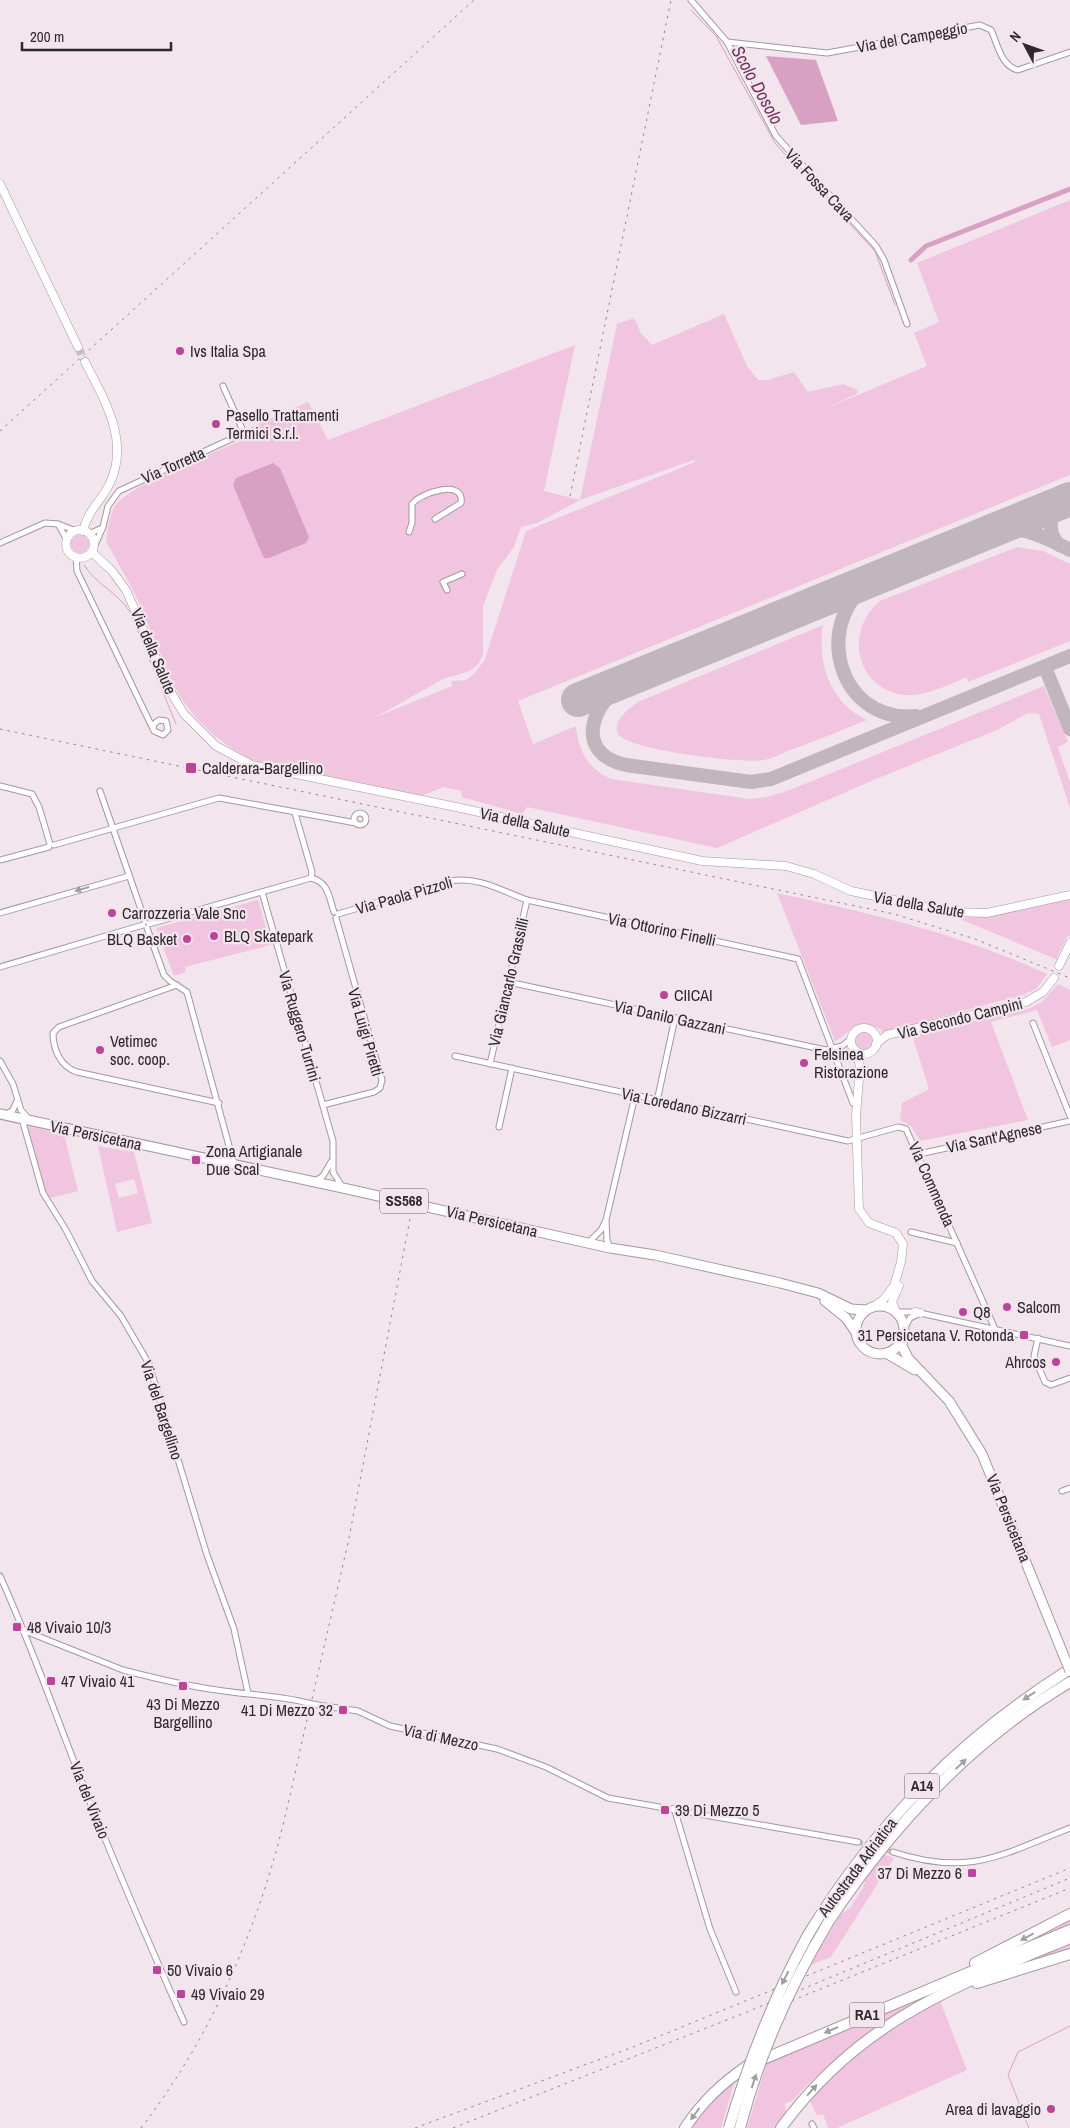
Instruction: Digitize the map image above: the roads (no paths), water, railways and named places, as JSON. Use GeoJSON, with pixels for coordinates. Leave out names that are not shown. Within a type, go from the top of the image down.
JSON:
{"type":"FeatureCollection","features":[{"type":"Feature","properties":{"kind":"highway","name":"Autostrada Adriatica"},"geometry":{"type":"LineString","coordinates":[[729,2128],[741,2086],[764,2025],[808,1935],[863,1854],[930,1778],[998,1718],[1070,1670]]}},
{"type":"Feature","properties":{"kind":"highway","name":"Autostrada Adriatica"},"geometry":{"type":"LineString","coordinates":[[740,2128],[760,2062],[798,1975],[829,1921],[881,1848],[927,1796],[994,1735],[1070,1682]]}},
{"type":"Feature","properties":{"kind":"highway"},"geometry":{"type":"LineString","coordinates":[[888,2006],[1070,1914]]}},
{"type":"Feature","properties":{"kind":"highway","name":"RA1"},"geometry":{"type":"LineString","coordinates":[[685,2128],[718,2087],[747,2066],[1070,1930]]}},
{"type":"Feature","properties":{"kind":"highway","name":"RA1"},"geometry":{"type":"LineString","coordinates":[[781,2128],[810,2092],[841,2061],[873,2035],[911,2009],[974,1978],[1070,1938]]}},
{"type":"Feature","properties":{"kind":"highway"},"geometry":{"type":"LineString","coordinates":[[911,2009],[964,1988],[1070,1954]]}},
{"type":"Feature","properties":{"kind":"main road","name":"Via Persicetana"},"geometry":{"type":"LineString","coordinates":[[2,1115],[314,1181],[610,1248],[655,1256],[808,1291],[827,1297],[851,1309],[869,1308]]}},
{"type":"Feature","properties":{"kind":"main road","name":"Via Persicetana"},"geometry":{"type":"LineString","coordinates":[[808,1291],[839,1311],[856,1331]]}},
{"type":"Feature","properties":{"kind":"main road"},"geometry":{"type":"LineString","coordinates":[[885,1306],[896,1312],[902,1320],[903,1333],[896,1347],[886,1353],[878,1354],[867,1350],[859,1342],[856,1331],[857,1321],[869,1308],[885,1306]]}},
{"type":"Feature","properties":{"kind":"main road","name":"Via Persicetana"},"geometry":{"type":"LineString","coordinates":[[903,1333],[904,1352],[960,1416],[982,1454],[1070,1670]]}},
{"type":"Feature","properties":{"kind":"main road","name":"Via Persicetana"},"geometry":{"type":"LineString","coordinates":[[886,1353],[925,1378]]}},
{"type":"Feature","properties":{"kind":"street","name":"Via Fossa Cava"},"geometry":{"type":"LineString","coordinates":[[691,0],[727,42],[776,136],[880,251],[908,324]]}},
{"type":"Feature","properties":{"kind":"street","name":"Via del Campeggio"},"geometry":{"type":"LineString","coordinates":[[727,42],[827,53],[980,26],[991,30],[1005,62],[1010,68],[1018,70],[1070,52]]}},
{"type":"Feature","properties":{"kind":"street"},"geometry":{"type":"LineString","coordinates":[[0,184],[78,347]]}},
{"type":"Feature","properties":{"kind":"street"},"geometry":{"type":"LineString","coordinates":[[67,540],[83,532],[89,512],[111,481],[117,449],[114,424],[85,362]]}},
{"type":"Feature","properties":{"kind":"street","name":"Via Torretta"},"geometry":{"type":"LineString","coordinates":[[92,549],[102,527],[108,506],[119,491],[244,433],[223,386]]}},
{"type":"Feature","properties":{"kind":"street"},"geometry":{"type":"LineString","coordinates":[[408,532],[412,522],[412,504],[417,498],[450,489],[457,490],[460,494],[461,503],[435,519]]}},
{"type":"Feature","properties":{"kind":"street"},"geometry":{"type":"LineString","coordinates":[[0,542],[45,523],[58,524],[83,532],[97,532],[102,527]]}},
{"type":"Feature","properties":{"kind":"street"},"geometry":{"type":"LineString","coordinates":[[58,524],[67,540],[68,550],[76,558],[77,571],[147,717],[153,729],[160,735],[168,730],[166,721],[157,721],[147,717]]}},
{"type":"Feature","properties":{"kind":"street","name":"Via della Salute"},"geometry":{"type":"LineString","coordinates":[[83,532],[93,540],[92,549],[126,590],[172,694],[184,714],[216,746],[252,765],[702,860],[786,866],[814,874],[852,892],[951,912],[987,913],[1068,894]]}},
{"type":"Feature","properties":{"kind":"street"},"geometry":{"type":"LineString","coordinates":[[76,558],[83,558],[92,549]]}},
{"type":"Feature","properties":{"kind":"street"},"geometry":{"type":"LineString","coordinates":[[447,590],[444,582],[462,574]]}},
{"type":"Feature","properties":{"kind":"street"},"geometry":{"type":"LineString","coordinates":[[153,729],[157,721]]}},
{"type":"Feature","properties":{"kind":"street"},"geometry":{"type":"LineString","coordinates":[[0,786],[32,794],[39,806],[51,845]]}},
{"type":"Feature","properties":{"kind":"street"},"geometry":{"type":"LineString","coordinates":[[100,791],[164,974],[170,982],[187,992],[234,1164]]}},
{"type":"Feature","properties":{"kind":"street"},"geometry":{"type":"LineString","coordinates":[[0,860],[216,798],[356,823]]}},
{"type":"Feature","properties":{"kind":"street"},"geometry":{"type":"LineString","coordinates":[[0,967],[311,878],[312,872],[295,813]]}},
{"type":"Feature","properties":{"kind":"street"},"geometry":{"type":"LineString","coordinates":[[0,913],[129,876]]}},
{"type":"Feature","properties":{"kind":"street","name":"Via Luigi Piretti"},"geometry":{"type":"LineString","coordinates":[[311,878],[320,881],[327,888],[332,905],[338,916],[382,1080],[380,1088],[374,1092],[323,1105]]}},
{"type":"Feature","properties":{"kind":"street","name":"Via Paola Pizzoli"},"geometry":{"type":"LineString","coordinates":[[338,916],[459,880],[494,886],[527,900]]}},
{"type":"Feature","properties":{"kind":"street","name":"Via Ruggero Turrini"},"geometry":{"type":"LineString","coordinates":[[262,892],[333,1141],[332,1161],[335,1178],[343,1188]]}},
{"type":"Feature","properties":{"kind":"street","name":"Via Ottorino Finelli"},"geometry":{"type":"LineString","coordinates":[[527,900],[798,959],[832,1050]]}},
{"type":"Feature","properties":{"kind":"street","name":"Via Giancarlo Grassilli"},"geometry":{"type":"LineString","coordinates":[[490,1064],[527,900]]}},
{"type":"Feature","properties":{"kind":"street"},"geometry":{"type":"LineString","coordinates":[[332,905],[338,916]]}},
{"type":"Feature","properties":{"kind":"street"},"geometry":{"type":"LineString","coordinates":[[1059,966],[1070,943]]}},
{"type":"Feature","properties":{"kind":"street","name":"Via Secondo Campini"},"geometry":{"type":"LineString","coordinates":[[876,1044],[887,1035],[1026,1002],[1043,992],[1054,978]]}},
{"type":"Feature","properties":{"kind":"street","name":"Via Danilo Gazzani"},"geometry":{"type":"LineString","coordinates":[[508,982],[832,1050]]}},
{"type":"Feature","properties":{"kind":"street"},"geometry":{"type":"LineString","coordinates":[[178,986],[59,1027],[53,1033],[57,1052],[65,1066],[77,1072],[218,1103]]}},
{"type":"Feature","properties":{"kind":"street"},"geometry":{"type":"LineString","coordinates":[[657,1101],[675,1018]]}},
{"type":"Feature","properties":{"kind":"street"},"geometry":{"type":"LineString","coordinates":[[1033,1023],[1070,1116]]}},
{"type":"Feature","properties":{"kind":"street"},"geometry":{"type":"LineString","coordinates":[[853,1103],[832,1050],[842,1046],[851,1039],[854,1032],[860,1028],[872,1030],[876,1036],[876,1044],[860,1067]]}},
{"type":"Feature","properties":{"kind":"street","name":"Via Secondo Campini"},"geometry":{"type":"LineString","coordinates":[[872,1030],[887,1035]]}},
{"type":"Feature","properties":{"kind":"street"},"geometry":{"type":"LineString","coordinates":[[851,1039],[860,1067],[856,1108],[858,1204],[861,1214],[871,1225],[896,1233],[903,1244],[894,1286],[883,1300],[869,1308]]}},
{"type":"Feature","properties":{"kind":"street"},"geometry":{"type":"LineString","coordinates":[[842,1046],[869,1053]]}},
{"type":"Feature","properties":{"kind":"street","name":"Via Loredano Bizzarri"},"geometry":{"type":"LineString","coordinates":[[455,1056],[657,1101],[848,1140],[857,1139]]}},
{"type":"Feature","properties":{"kind":"street"},"geometry":{"type":"LineString","coordinates":[[0,1061],[13,1084],[21,1110],[32,1121]]}},
{"type":"Feature","properties":{"kind":"street"},"geometry":{"type":"LineString","coordinates":[[499,1127],[512,1068]]}},
{"type":"Feature","properties":{"kind":"street"},"geometry":{"type":"LineString","coordinates":[[588,1243],[601,1230],[606,1220],[635,1096]]}},
{"type":"Feature","properties":{"kind":"street"},"geometry":{"type":"LineString","coordinates":[[2,1115],[16,1106],[17,1098]]}},
{"type":"Feature","properties":{"kind":"street","name":"Via del Bargellino"},"geometry":{"type":"LineString","coordinates":[[22,1119],[42,1193],[66,1230],[92,1281],[121,1316],[149,1364],[204,1546],[234,1629],[248,1693]]}},
{"type":"Feature","properties":{"kind":"street","name":"Via Sant'Agnese"},"geometry":{"type":"LineString","coordinates":[[919,1154],[1070,1121]]}},
{"type":"Feature","properties":{"kind":"street","name":"Via Commenda"},"geometry":{"type":"LineString","coordinates":[[857,1139],[902,1127],[909,1132],[995,1329]]}},
{"type":"Feature","properties":{"kind":"street"},"geometry":{"type":"LineString","coordinates":[[314,1181],[323,1176],[332,1161]]}},
{"type":"Feature","properties":{"kind":"street"},"geometry":{"type":"LineString","coordinates":[[858,1164],[863,1206],[867,1214],[878,1222],[897,1228],[904,1234],[908,1242],[900,1282],[892,1302],[896,1312],[918,1312],[1070,1346]]}},
{"type":"Feature","properties":{"kind":"street"},"geometry":{"type":"LineString","coordinates":[[606,1220],[607,1240],[610,1248]]}},
{"type":"Feature","properties":{"kind":"street","name":"Via Commenda"},"geometry":{"type":"LineString","coordinates":[[910,1232],[957,1243]]}},
{"type":"Feature","properties":{"kind":"street"},"geometry":{"type":"LineString","coordinates":[[903,1333],[910,1318],[918,1312]]}},
{"type":"Feature","properties":{"kind":"street"},"geometry":{"type":"LineString","coordinates":[[1038,1338],[1034,1356],[1047,1384],[1054,1384],[1070,1378]]}},
{"type":"Feature","properties":{"kind":"street"},"geometry":{"type":"LineString","coordinates":[[1062,1491],[1070,1488]]}},
{"type":"Feature","properties":{"kind":"street","name":"Via del Vivaio"},"geometry":{"type":"LineString","coordinates":[[0,1576],[25,1631],[94,1813],[184,2022]]}},
{"type":"Feature","properties":{"kind":"street","name":"Via di Mezzo"},"geometry":{"type":"LineString","coordinates":[[25,1631],[123,1670],[217,1690],[289,1698],[318,1705],[358,1711],[390,1726],[506,1752],[546,1767],[608,1798],[674,1808],[858,1842]]}},
{"type":"Feature","properties":{"kind":"street"},"geometry":{"type":"LineString","coordinates":[[674,1808],[710,1928],[736,1992]]}},
{"type":"Feature","properties":{"kind":"street"},"geometry":{"type":"LineString","coordinates":[[893,1852],[928,1861],[966,1864],[987,1861],[1070,1828]]}},
{"type":"Feature","properties":{"kind":"waterway","name":"Scolo Dosolo"},"geometry":{"type":"LineString","coordinates":[[691,10],[716,36],[775,143],[801,172]]}},
{"type":"Feature","properties":{"kind":"waterway","name":"Scolo Dosolo"},"geometry":{"type":"LineString","coordinates":[[806,177],[875,251],[895,305]]}},
{"type":"Feature","properties":{"kind":"waterway"},"geometry":{"type":"LineString","coordinates":[[911,260],[926,246],[1070,189]]}},
{"type":"Feature","properties":{"kind":"waterway"},"geometry":{"type":"LineString","coordinates":[[84,565],[130,612],[176,724]]}},
{"type":"Feature","properties":{"kind":"waterway"},"geometry":{"type":"LineString","coordinates":[[1029,2128],[1008,2075],[1018,2052],[1070,2026]]}},
{"type":"Feature","properties":{"kind":"tunnel"},"geometry":{"type":"LineString","coordinates":[[78,347],[85,362]]}},
{"type":"Feature","properties":{"kind":"tunnel"},"geometry":{"type":"LineString","coordinates":[[858,1842],[893,1852]]}},
{"type":"Feature","properties":{"kind":"railway"},"geometry":{"type":"LineString","coordinates":[[0,431],[474,0]]}},
{"type":"Feature","properties":{"kind":"railway"},"geometry":{"type":"LineString","coordinates":[[570,496],[671,0]]}},
{"type":"Feature","properties":{"kind":"railway"},"geometry":{"type":"LineString","coordinates":[[0,729],[894,914],[975,939],[1070,978]]}},
{"type":"Feature","properties":{"kind":"railway"},"geometry":{"type":"LineString","coordinates":[[312,1699],[348,1543],[410,1219]]}},
{"type":"Feature","properties":{"kind":"railway"},"geometry":{"type":"LineString","coordinates":[[141,2128],[162,2099],[201,2037],[218,2004],[247,1938],[277,1849],[310,1707]]}},
{"type":"Feature","properties":{"kind":"railway"},"geometry":{"type":"LineString","coordinates":[[415,2128],[633,2047],[1070,1868]]}},
{"type":"Feature","properties":{"kind":"railway"},"geometry":{"type":"LineString","coordinates":[[453,2128],[747,2012],[1070,1878]]}},
{"type":"Feature","properties":{"kind":"railway"},"geometry":{"type":"LineString","coordinates":[[771,2009],[1070,1888]]}},
{"type":"Feature","properties":{"kind":"place","name":"Ivs Italia Spa"},"geometry":{"type":"Point","coordinates":[180,351]}},
{"type":"Feature","properties":{"kind":"place","name":"Pasello Trattamenti Termici S.r.l."},"geometry":{"type":"Point","coordinates":[216,424]}},
{"type":"Feature","properties":{"kind":"place","name":"Calderara-Bargellino"},"geometry":{"type":"Point","coordinates":[191,768]}},
{"type":"Feature","properties":{"kind":"place","name":"Carrozzeria Vale Snc"},"geometry":{"type":"Point","coordinates":[112,913]}},
{"type":"Feature","properties":{"kind":"place","name":"BLQ Skatepark"},"geometry":{"type":"Point","coordinates":[214,936]}},
{"type":"Feature","properties":{"kind":"place","name":"BLQ Basket"},"geometry":{"type":"Point","coordinates":[187,939]}},
{"type":"Feature","properties":{"kind":"place","name":"CIICAI"},"geometry":{"type":"Point","coordinates":[664,995]}},
{"type":"Feature","properties":{"kind":"place","name":"Vetimec soc. coop."},"geometry":{"type":"Point","coordinates":[100,1050]}},
{"type":"Feature","properties":{"kind":"place","name":"Felsinea Ristorazione"},"geometry":{"type":"Point","coordinates":[804,1063]}},
{"type":"Feature","properties":{"kind":"place","name":"Zona Artigianale Due Scal"},"geometry":{"type":"Point","coordinates":[196,1160]}},
{"type":"Feature","properties":{"kind":"place","name":"Salcom"},"geometry":{"type":"Point","coordinates":[1007,1307]}},
{"type":"Feature","properties":{"kind":"place","name":"Q8"},"geometry":{"type":"Point","coordinates":[963,1312]}},
{"type":"Feature","properties":{"kind":"place","name":"31 Persicetana V. Rotonda"},"geometry":{"type":"Point","coordinates":[1024,1335]}},
{"type":"Feature","properties":{"kind":"place","name":"Ahrcos"},"geometry":{"type":"Point","coordinates":[1056,1362]}},
{"type":"Feature","properties":{"kind":"place","name":"48 Vivaio 10/3"},"geometry":{"type":"Point","coordinates":[17,1627]}},
{"type":"Feature","properties":{"kind":"place","name":"47 Vivaio 41"},"geometry":{"type":"Point","coordinates":[51,1681]}},
{"type":"Feature","properties":{"kind":"place","name":"43 Di Mezzo Bargellino"},"geometry":{"type":"Point","coordinates":[183,1686]}},
{"type":"Feature","properties":{"kind":"place","name":"41 Di Mezzo 32"},"geometry":{"type":"Point","coordinates":[343,1710]}},
{"type":"Feature","properties":{"kind":"place","name":"39 Di Mezzo 5"},"geometry":{"type":"Point","coordinates":[665,1810]}},
{"type":"Feature","properties":{"kind":"place","name":"37 Di Mezzo 6"},"geometry":{"type":"Point","coordinates":[972,1873]}},
{"type":"Feature","properties":{"kind":"place","name":"50 Vivaio 6"},"geometry":{"type":"Point","coordinates":[157,1970]}},
{"type":"Feature","properties":{"kind":"place","name":"49 Vivaio 29"},"geometry":{"type":"Point","coordinates":[181,1994]}},
{"type":"Feature","properties":{"kind":"place","name":"Area di lavaggio"},"geometry":{"type":"Point","coordinates":[1051,2109]}}]}
